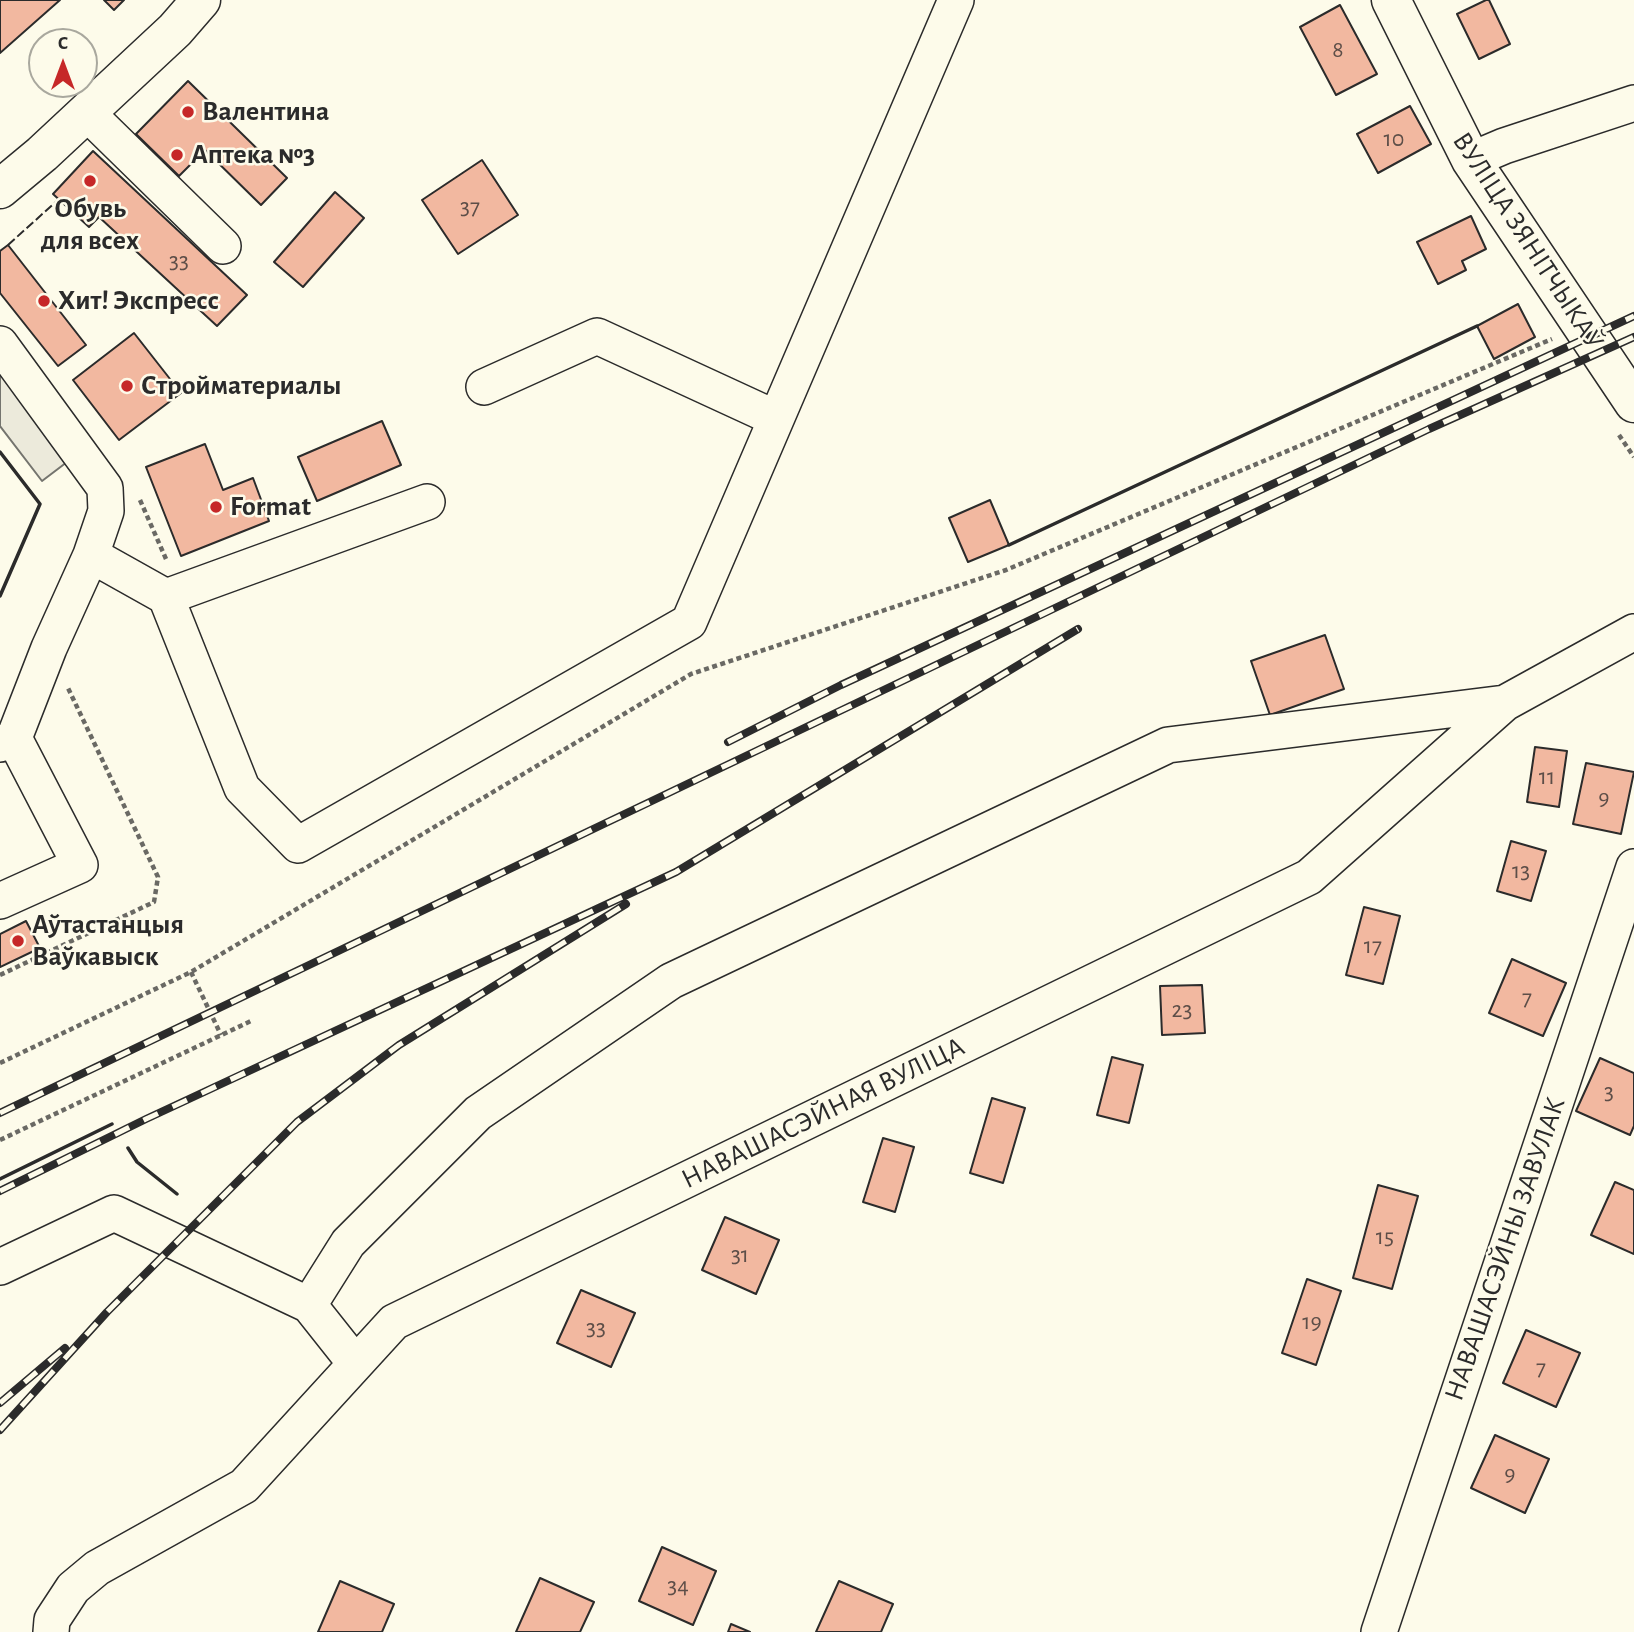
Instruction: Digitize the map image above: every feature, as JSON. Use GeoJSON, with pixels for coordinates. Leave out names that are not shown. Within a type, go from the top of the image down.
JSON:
{"type":"FeatureCollection","features":[{"type":"Feature","properties":{"kind":"main road"},"geometry":{"type":"LineString","coordinates":[[0,189],[174,30],[201,0]]}},
{"type":"Feature","properties":{"kind":"main road","name":"ВУЛІЦА ЗЯНІТЧЫКАЎ"},"geometry":{"type":"LineString","coordinates":[[1391,0],[1471,160],[1634,403]]}},
{"type":"Feature","properties":{"kind":"street"},"geometry":{"type":"LineString","coordinates":[[91,555],[166,597],[242,788],[298,845],[689,622],[956,0]]}},
{"type":"Feature","properties":{"kind":"street"},"geometry":{"type":"LineString","coordinates":[[1471,160],[1504,146],[1634,103]]}},
{"type":"Feature","properties":{"kind":"street"},"geometry":{"type":"LineString","coordinates":[[86,112],[223,246]]}},
{"type":"Feature","properties":{"kind":"street"},"geometry":{"type":"LineString","coordinates":[[484,387],[597,335],[775,418]]}},
{"type":"Feature","properties":{"kind":"street"},"geometry":{"type":"LineString","coordinates":[[0,344],[106,488],[106,511],[91,555],[7,741],[80,865],[0,901]]}},
{"type":"Feature","properties":{"kind":"street"},"geometry":{"type":"LineString","coordinates":[[166,597],[427,502]]}},
{"type":"Feature","properties":{"kind":"street","name":"НАВАШАСЭЙНАЯ ВУЛІЦА"},"geometry":{"type":"LineString","coordinates":[[51,1632],[52,1620],[73,1588],[97,1568],[244,1486],[394,1322],[1309,877],[1505,703],[1634,632]]}},
{"type":"Feature","properties":{"kind":"street"},"geometry":{"type":"LineString","coordinates":[[309,1305],[348,1243],[478,1113],[671,981],[1168,745],[1505,703]]}},
{"type":"Feature","properties":{"kind":"street","name":"НАВАШАСЭЙНЫ ЗАВУЛАК"},"geometry":{"type":"LineString","coordinates":[[1379,1632],[1634,867]]}},
{"type":"Feature","properties":{"kind":"street"},"geometry":{"type":"LineString","coordinates":[[0,1267],[114,1213],[309,1305],[355,1363]]}},
{"type":"Feature","properties":{"kind":"path"},"geometry":{"type":"LineString","coordinates":[[0,1063],[191,972],[691,674],[1006,570],[1556,337]]}},
{"type":"Feature","properties":{"kind":"path"},"geometry":{"type":"LineString","coordinates":[[191,972],[222,1035]]}},
{"type":"Feature","properties":{"kind":"path"},"geometry":{"type":"LineString","coordinates":[[0,1140],[251,1021]]}},
{"type":"Feature","properties":{"kind":"shaded area"},"geometry":{"type":"Polygon","coordinates":[[[0,367],[71,459],[42,481],[0,426],[0,367]]]}},
{"type":"Feature","properties":{"kind":"building"},"geometry":{"type":"Polygon","coordinates":[[[0,0],[60,0],[28,28],[0,53],[0,0]]]}},
{"type":"Feature","properties":{"kind":"building"},"geometry":{"type":"Polygon","coordinates":[[[104,0],[124,0],[114,10],[104,0]]]}},
{"type":"Feature","properties":{"kind":"building"},"geometry":{"type":"Polygon","coordinates":[[[1489,0],[1510,44],[1479,59],[1457,14],[1489,0]]]}},
{"type":"Feature","properties":{"kind":"building"},"geometry":{"type":"Polygon","coordinates":[[[1340,5],[1377,74],[1336,95],[1300,27],[1340,5]]]}},
{"type":"Feature","properties":{"kind":"building"},"geometry":{"type":"Polygon","coordinates":[[[188,81],[287,178],[261,205],[205,150],[179,176],[136,134],[188,81]]]}},
{"type":"Feature","properties":{"kind":"building"},"geometry":{"type":"Polygon","coordinates":[[[1410,106],[1431,144],[1378,173],[1357,134],[1410,106]]]}},
{"type":"Feature","properties":{"kind":"building"},"geometry":{"type":"Polygon","coordinates":[[[93,151],[247,295],[217,326],[99,217],[89,227],[53,194],[93,151]]]}},
{"type":"Feature","properties":{"kind":"building"},"geometry":{"type":"Polygon","coordinates":[[[482,160],[518,215],[458,254],[422,200],[482,160]]]}},
{"type":"Feature","properties":{"kind":"building"},"geometry":{"type":"Polygon","coordinates":[[[335,192],[364,218],[303,287],[274,262],[335,192]]]}},
{"type":"Feature","properties":{"kind":"building"},"geometry":{"type":"Polygon","coordinates":[[[1471,216],[1486,249],[1462,261],[1466,270],[1438,284],[1417,242],[1471,216]]]}},
{"type":"Feature","properties":{"kind":"building"},"geometry":{"type":"Polygon","coordinates":[[[8,245],[86,345],[58,366],[0,293],[0,251],[8,245]]]}},
{"type":"Feature","properties":{"kind":"building"},"geometry":{"type":"Polygon","coordinates":[[[1518,304],[1535,337],[1494,359],[1477,326],[1518,304]]]}},
{"type":"Feature","properties":{"kind":"building","name":"Стройматериалы"},"geometry":{"type":"Polygon","coordinates":[[[134,333],[181,393],[119,440],[73,380],[134,333]]]}},
{"type":"Feature","properties":{"kind":"building"},"geometry":{"type":"Polygon","coordinates":[[[382,421],[401,465],[317,501],[298,457],[382,421]]]}},
{"type":"Feature","properties":{"kind":"building"},"geometry":{"type":"Polygon","coordinates":[[[205,444],[223,490],[253,478],[269,521],[181,556],[146,467],[205,444]]]}},
{"type":"Feature","properties":{"kind":"building"},"geometry":{"type":"Polygon","coordinates":[[[990,500],[1009,545],[968,562],[949,518],[990,500]]]}},
{"type":"Feature","properties":{"kind":"building"},"geometry":{"type":"Polygon","coordinates":[[[1325,635],[1344,689],[1270,715],[1251,661],[1325,635]]]}},
{"type":"Feature","properties":{"kind":"building"},"geometry":{"type":"Polygon","coordinates":[[[1535,747],[1567,751],[1559,807],[1527,802],[1535,747]]]}},
{"type":"Feature","properties":{"kind":"building"},"geometry":{"type":"Polygon","coordinates":[[[1586,763],[1634,772],[1621,834],[1573,824],[1586,763]]]}},
{"type":"Feature","properties":{"kind":"building"},"geometry":{"type":"Polygon","coordinates":[[[1511,841],[1546,851],[1531,901],[1497,891],[1511,841]]]}},
{"type":"Feature","properties":{"kind":"building"},"geometry":{"type":"Polygon","coordinates":[[[1364,907],[1400,916],[1383,984],[1346,975],[1364,907]]]}},
{"type":"Feature","properties":{"kind":"building","name":"Аўтастанцыя Ваўкавыск"},"geometry":{"type":"Polygon","coordinates":[[[26,921],[40,948],[0,967],[0,934],[26,921]]]}},
{"type":"Feature","properties":{"kind":"building"},"geometry":{"type":"Polygon","coordinates":[[[1512,959],[1566,983],[1543,1036],[1489,1013],[1512,959]]]}},
{"type":"Feature","properties":{"kind":"building"},"geometry":{"type":"Polygon","coordinates":[[[1202,985],[1205,1033],[1162,1035],[1160,986],[1202,985]]]}},
{"type":"Feature","properties":{"kind":"building"},"geometry":{"type":"Polygon","coordinates":[[[1112,1057],[1143,1065],[1129,1123],[1097,1115],[1112,1057]]]}},
{"type":"Feature","properties":{"kind":"building"},"geometry":{"type":"Polygon","coordinates":[[[1600,1058],[1634,1073],[1634,1126],[1630,1135],[1576,1111],[1600,1058]]]}},
{"type":"Feature","properties":{"kind":"building"},"geometry":{"type":"Polygon","coordinates":[[[992,1098],[1025,1108],[1003,1183],[970,1173],[992,1098]]]}},
{"type":"Feature","properties":{"kind":"building"},"geometry":{"type":"Polygon","coordinates":[[[883,1138],[914,1147],[895,1212],[863,1202],[883,1138]]]}},
{"type":"Feature","properties":{"kind":"building"},"geometry":{"type":"Polygon","coordinates":[[[1615,1182],[1634,1190],[1634,1254],[1591,1235],[1615,1182]]]}},
{"type":"Feature","properties":{"kind":"building"},"geometry":{"type":"Polygon","coordinates":[[[1378,1185],[1418,1196],[1392,1289],[1353,1278],[1378,1185]]]}},
{"type":"Feature","properties":{"kind":"building"},"geometry":{"type":"Polygon","coordinates":[[[725,1217],[779,1240],[756,1294],[702,1270],[725,1217]]]}},
{"type":"Feature","properties":{"kind":"building"},"geometry":{"type":"Polygon","coordinates":[[[1307,1279],[1341,1291],[1316,1365],[1282,1353],[1307,1279]]]}},
{"type":"Feature","properties":{"kind":"building"},"geometry":{"type":"Polygon","coordinates":[[[581,1290],[635,1313],[611,1367],[557,1343],[581,1290]]]}},
{"type":"Feature","properties":{"kind":"building"},"geometry":{"type":"Polygon","coordinates":[[[1526,1330],[1580,1353],[1556,1407],[1503,1383],[1526,1330]]]}},
{"type":"Feature","properties":{"kind":"building"},"geometry":{"type":"Polygon","coordinates":[[[1495,1435],[1549,1459],[1525,1513],[1471,1488],[1495,1435]]]}},
{"type":"Feature","properties":{"kind":"building"},"geometry":{"type":"Polygon","coordinates":[[[662,1547],[716,1571],[693,1625],[639,1601],[662,1547]]]}},
{"type":"Feature","properties":{"kind":"building"},"geometry":{"type":"Polygon","coordinates":[[[540,1578],[594,1602],[580,1632],[516,1632],[540,1578]]]}},
{"type":"Feature","properties":{"kind":"building"},"geometry":{"type":"Polygon","coordinates":[[[340,1581],[394,1604],[382,1632],[318,1632],[340,1581]]]}},
{"type":"Feature","properties":{"kind":"building"},"geometry":{"type":"Polygon","coordinates":[[[839,1581],[893,1604],[881,1632],[816,1632],[839,1581]]]}},
{"type":"Feature","properties":{"kind":"building"},"geometry":{"type":"Polygon","coordinates":[[[731,1624],[750,1632],[728,1632],[731,1624]]]}},
{"type":"Feature","properties":{"kind":"railway"},"geometry":{"type":"LineString","coordinates":[[728,742],[841,685],[1634,316]]}},
{"type":"Feature","properties":{"kind":"railway"},"geometry":{"type":"LineString","coordinates":[[0,1113],[1429,429],[1634,337]]}},
{"type":"Feature","properties":{"kind":"railway"},"geometry":{"type":"LineString","coordinates":[[0,1191],[146,1119],[676,872],[1078,629]]}},
{"type":"Feature","properties":{"kind":"railway"},"geometry":{"type":"LineString","coordinates":[[0,1430],[107,1312],[297,1122],[399,1045],[626,904]]}},
{"type":"Feature","properties":{"kind":"railway"},"geometry":{"type":"LineString","coordinates":[[0,1403],[65,1348]]}},
{"type":"Feature","properties":{"kind":"fence"},"geometry":{"type":"LineString","coordinates":[[8,245],[59,199]]}},
{"type":"Feature","properties":{"kind":"wall"},"geometry":{"type":"LineString","coordinates":[[1009,545],[1477,326]]}},
{"type":"Feature","properties":{"kind":"wall"},"geometry":{"type":"LineString","coordinates":[[0,452],[40,504],[0,596]]}},
{"type":"Feature","properties":{"kind":"wall"},"geometry":{"type":"LineString","coordinates":[[0,1179],[112,1124]]}},
{"type":"Feature","properties":{"kind":"wall"},"geometry":{"type":"LineString","coordinates":[[128,1148],[137,1162],[177,1194]]}},
{"type":"Feature","properties":{"kind":"place","name":"Валентина"},"geometry":{"type":"Point","coordinates":[188,112]}},
{"type":"Feature","properties":{"kind":"place","name":"Аптека №3"},"geometry":{"type":"Point","coordinates":[177,155]}},
{"type":"Feature","properties":{"kind":"place","name":"Обувь для всех"},"geometry":{"type":"Point","coordinates":[90,181]}},
{"type":"Feature","properties":{"kind":"place","name":"Хит! Экспресс"},"geometry":{"type":"Point","coordinates":[44,301]}},
{"type":"Feature","properties":{"kind":"place","name":"Стройматериалы"},"geometry":{"type":"Point","coordinates":[127,386]}},
{"type":"Feature","properties":{"kind":"place","name":"Format"},"geometry":{"type":"Point","coordinates":[216,507]}},
{"type":"Feature","properties":{"kind":"place","name":"Аўтастанцыя Ваўкавыск"},"geometry":{"type":"Point","coordinates":[18,941]}}]}
